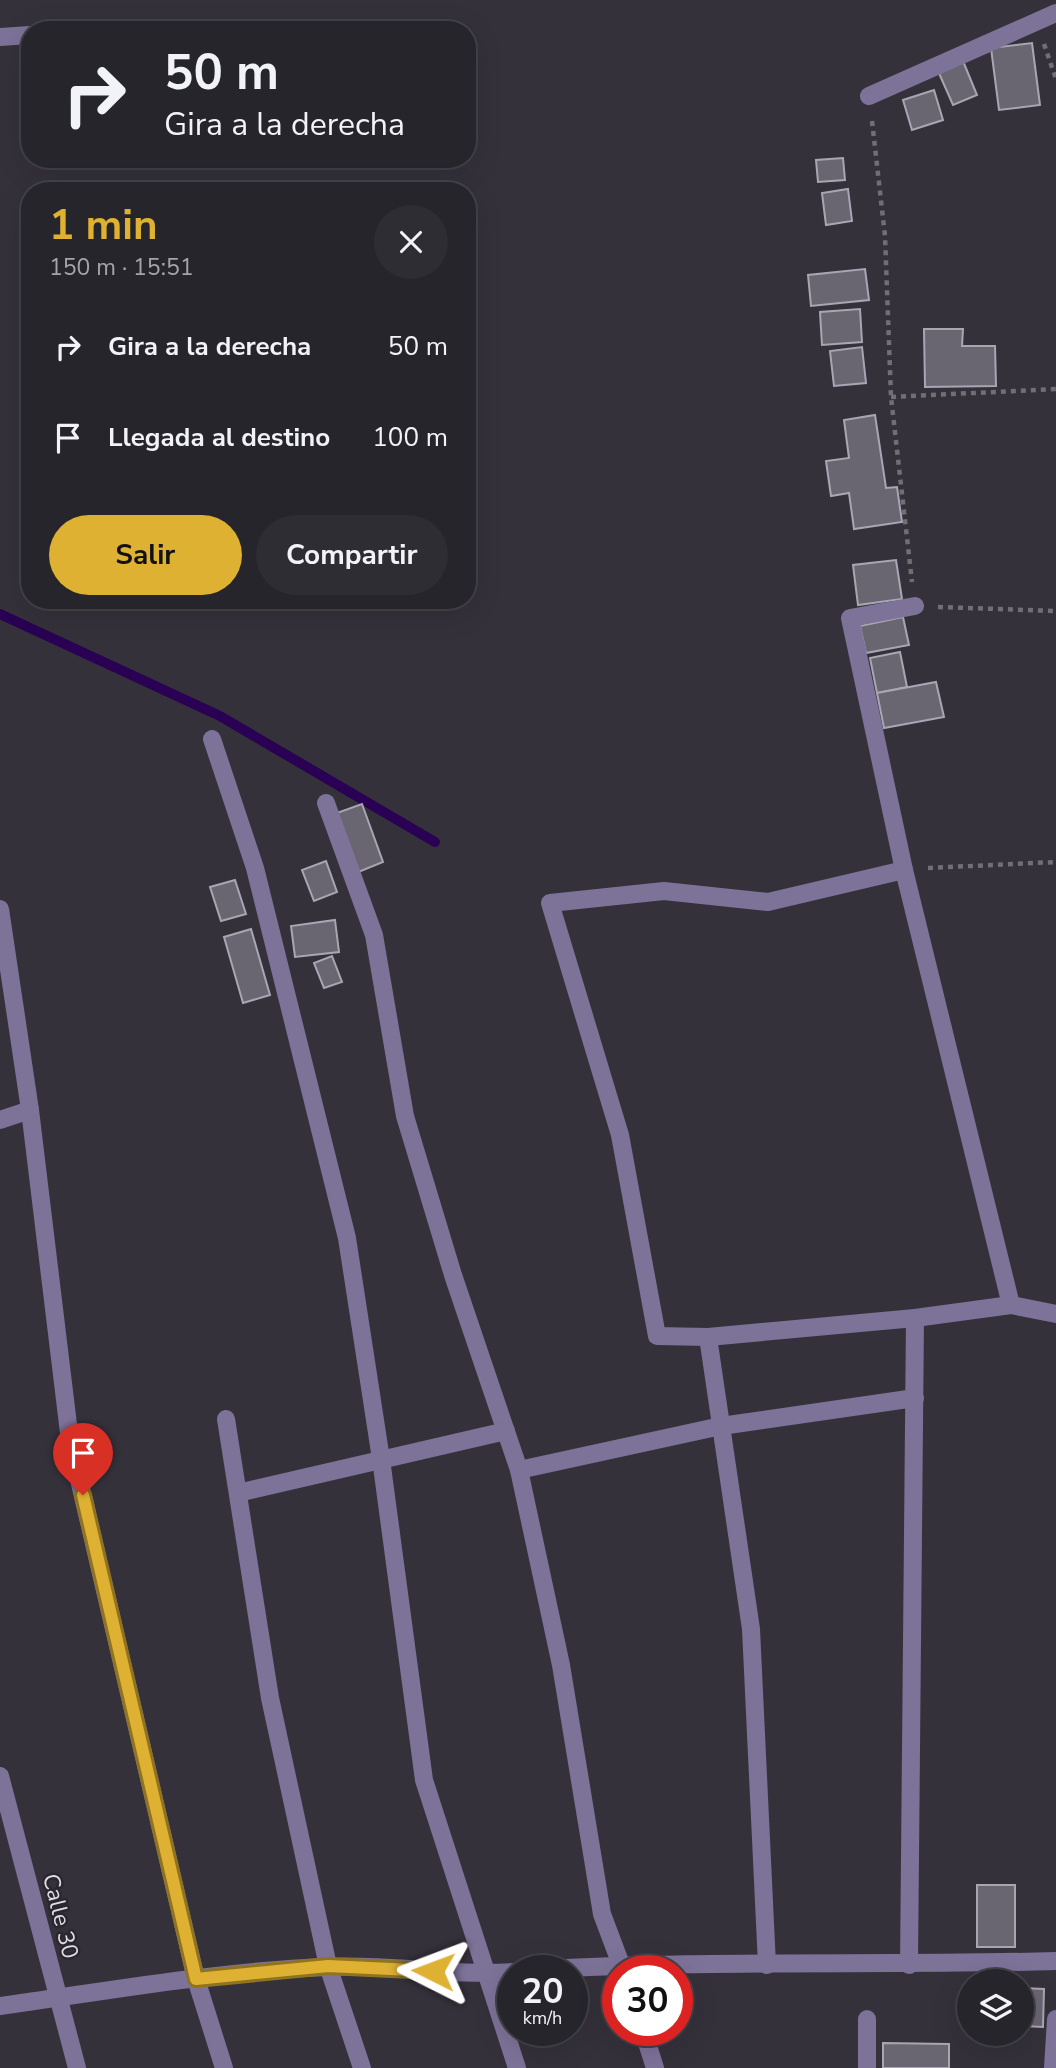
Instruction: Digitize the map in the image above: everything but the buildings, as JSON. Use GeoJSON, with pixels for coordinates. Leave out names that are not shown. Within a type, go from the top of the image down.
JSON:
{"type":"FeatureCollection","features":[{"type":"Feature","properties":{"kind":"street"},"geometry":{"type":"LineString","coordinates":[[869,96],[1056,13]]}},
{"type":"Feature","properties":{"kind":"street"},"geometry":{"type":"LineString","coordinates":[[0,37],[21,36]]}},
{"type":"Feature","properties":{"kind":"street"},"geometry":{"type":"LineString","coordinates":[[915,606],[850,618],[904,870],[1011,1306]]}},
{"type":"Feature","properties":{"kind":"street"},"geometry":{"type":"LineString","coordinates":[[212,739],[255,868],[347,1238],[382,1459],[424,1780],[517,2068]]}},
{"type":"Feature","properties":{"kind":"street"},"geometry":{"type":"LineString","coordinates":[[326,803],[374,935],[405,1116],[453,1275],[519,1470],[561,1665],[602,1914],[617,1955]]}},
{"type":"Feature","properties":{"kind":"street"},"geometry":{"type":"LineString","coordinates":[[904,870],[768,902],[664,891],[550,903],[620,1135],[657,1336],[708,1337],[915,1318],[1011,1306],[1056,1314]]}},
{"type":"Feature","properties":{"kind":"street"},"geometry":{"type":"LineString","coordinates":[[0,909],[30,1110],[70,1441],[196,1979],[224,2068]]}},
{"type":"Feature","properties":{"kind":"street"},"geometry":{"type":"LineString","coordinates":[[0,1120],[30,1110]]}},
{"type":"Feature","properties":{"kind":"street"},"geometry":{"type":"LineString","coordinates":[[909,1965],[915,1318]]}},
{"type":"Feature","properties":{"kind":"street"},"geometry":{"type":"LineString","coordinates":[[708,1337],[751,1629],[767,1965]]}},
{"type":"Feature","properties":{"kind":"street"},"geometry":{"type":"LineString","coordinates":[[519,1470],[721,1426],[915,1398]]}},
{"type":"Feature","properties":{"kind":"street"},"geometry":{"type":"LineString","coordinates":[[226,1419],[270,1698],[328,1966],[362,2068]]}},
{"type":"Feature","properties":{"kind":"street"},"geometry":{"type":"LineString","coordinates":[[238,1493],[506,1431]]}},
{"type":"Feature","properties":{"kind":"street","name":"Calle 30"},"geometry":{"type":"LineString","coordinates":[[0,1776],[77,2068]]}},
{"type":"Feature","properties":{"kind":"street"},"geometry":{"type":"LineString","coordinates":[[693,1966],[1056,1961]]}},
{"type":"Feature","properties":{"kind":"street"},"geometry":{"type":"LineString","coordinates":[[0,2006],[196,1979],[328,1966],[497,1973]]}},
{"type":"Feature","properties":{"kind":"street"},"geometry":{"type":"LineString","coordinates":[[867,2019],[867,2068]]}},
{"type":"Feature","properties":{"kind":"street"},"geometry":{"type":"LineString","coordinates":[[1053,2068],[1056,2019]]}},
{"type":"Feature","properties":{"kind":"street"},"geometry":{"type":"LineString","coordinates":[[648,2046],[655,2068]]}},
{"type":"Feature","properties":{"kind":"path"},"geometry":{"type":"LineString","coordinates":[[1036,20],[1056,79]]}},
{"type":"Feature","properties":{"kind":"path"},"geometry":{"type":"LineString","coordinates":[[869,96],[885,236],[891,397],[915,606],[1056,611]]}},
{"type":"Feature","properties":{"kind":"path"},"geometry":{"type":"LineString","coordinates":[[891,397],[1056,389]]}},
{"type":"Feature","properties":{"kind":"path"},"geometry":{"type":"LineString","coordinates":[[904,870],[1056,862]]}},
{"type":"Feature","properties":{"kind":"waterway"},"geometry":{"type":"LineString","coordinates":[[0,614],[220,716],[435,842]]}},
{"type":"Feature","properties":{"kind":"route"},"geometry":{"type":"LineString","coordinates":[[83,1495],[196,1979],[328,1966],[433,1971]]}}]}
